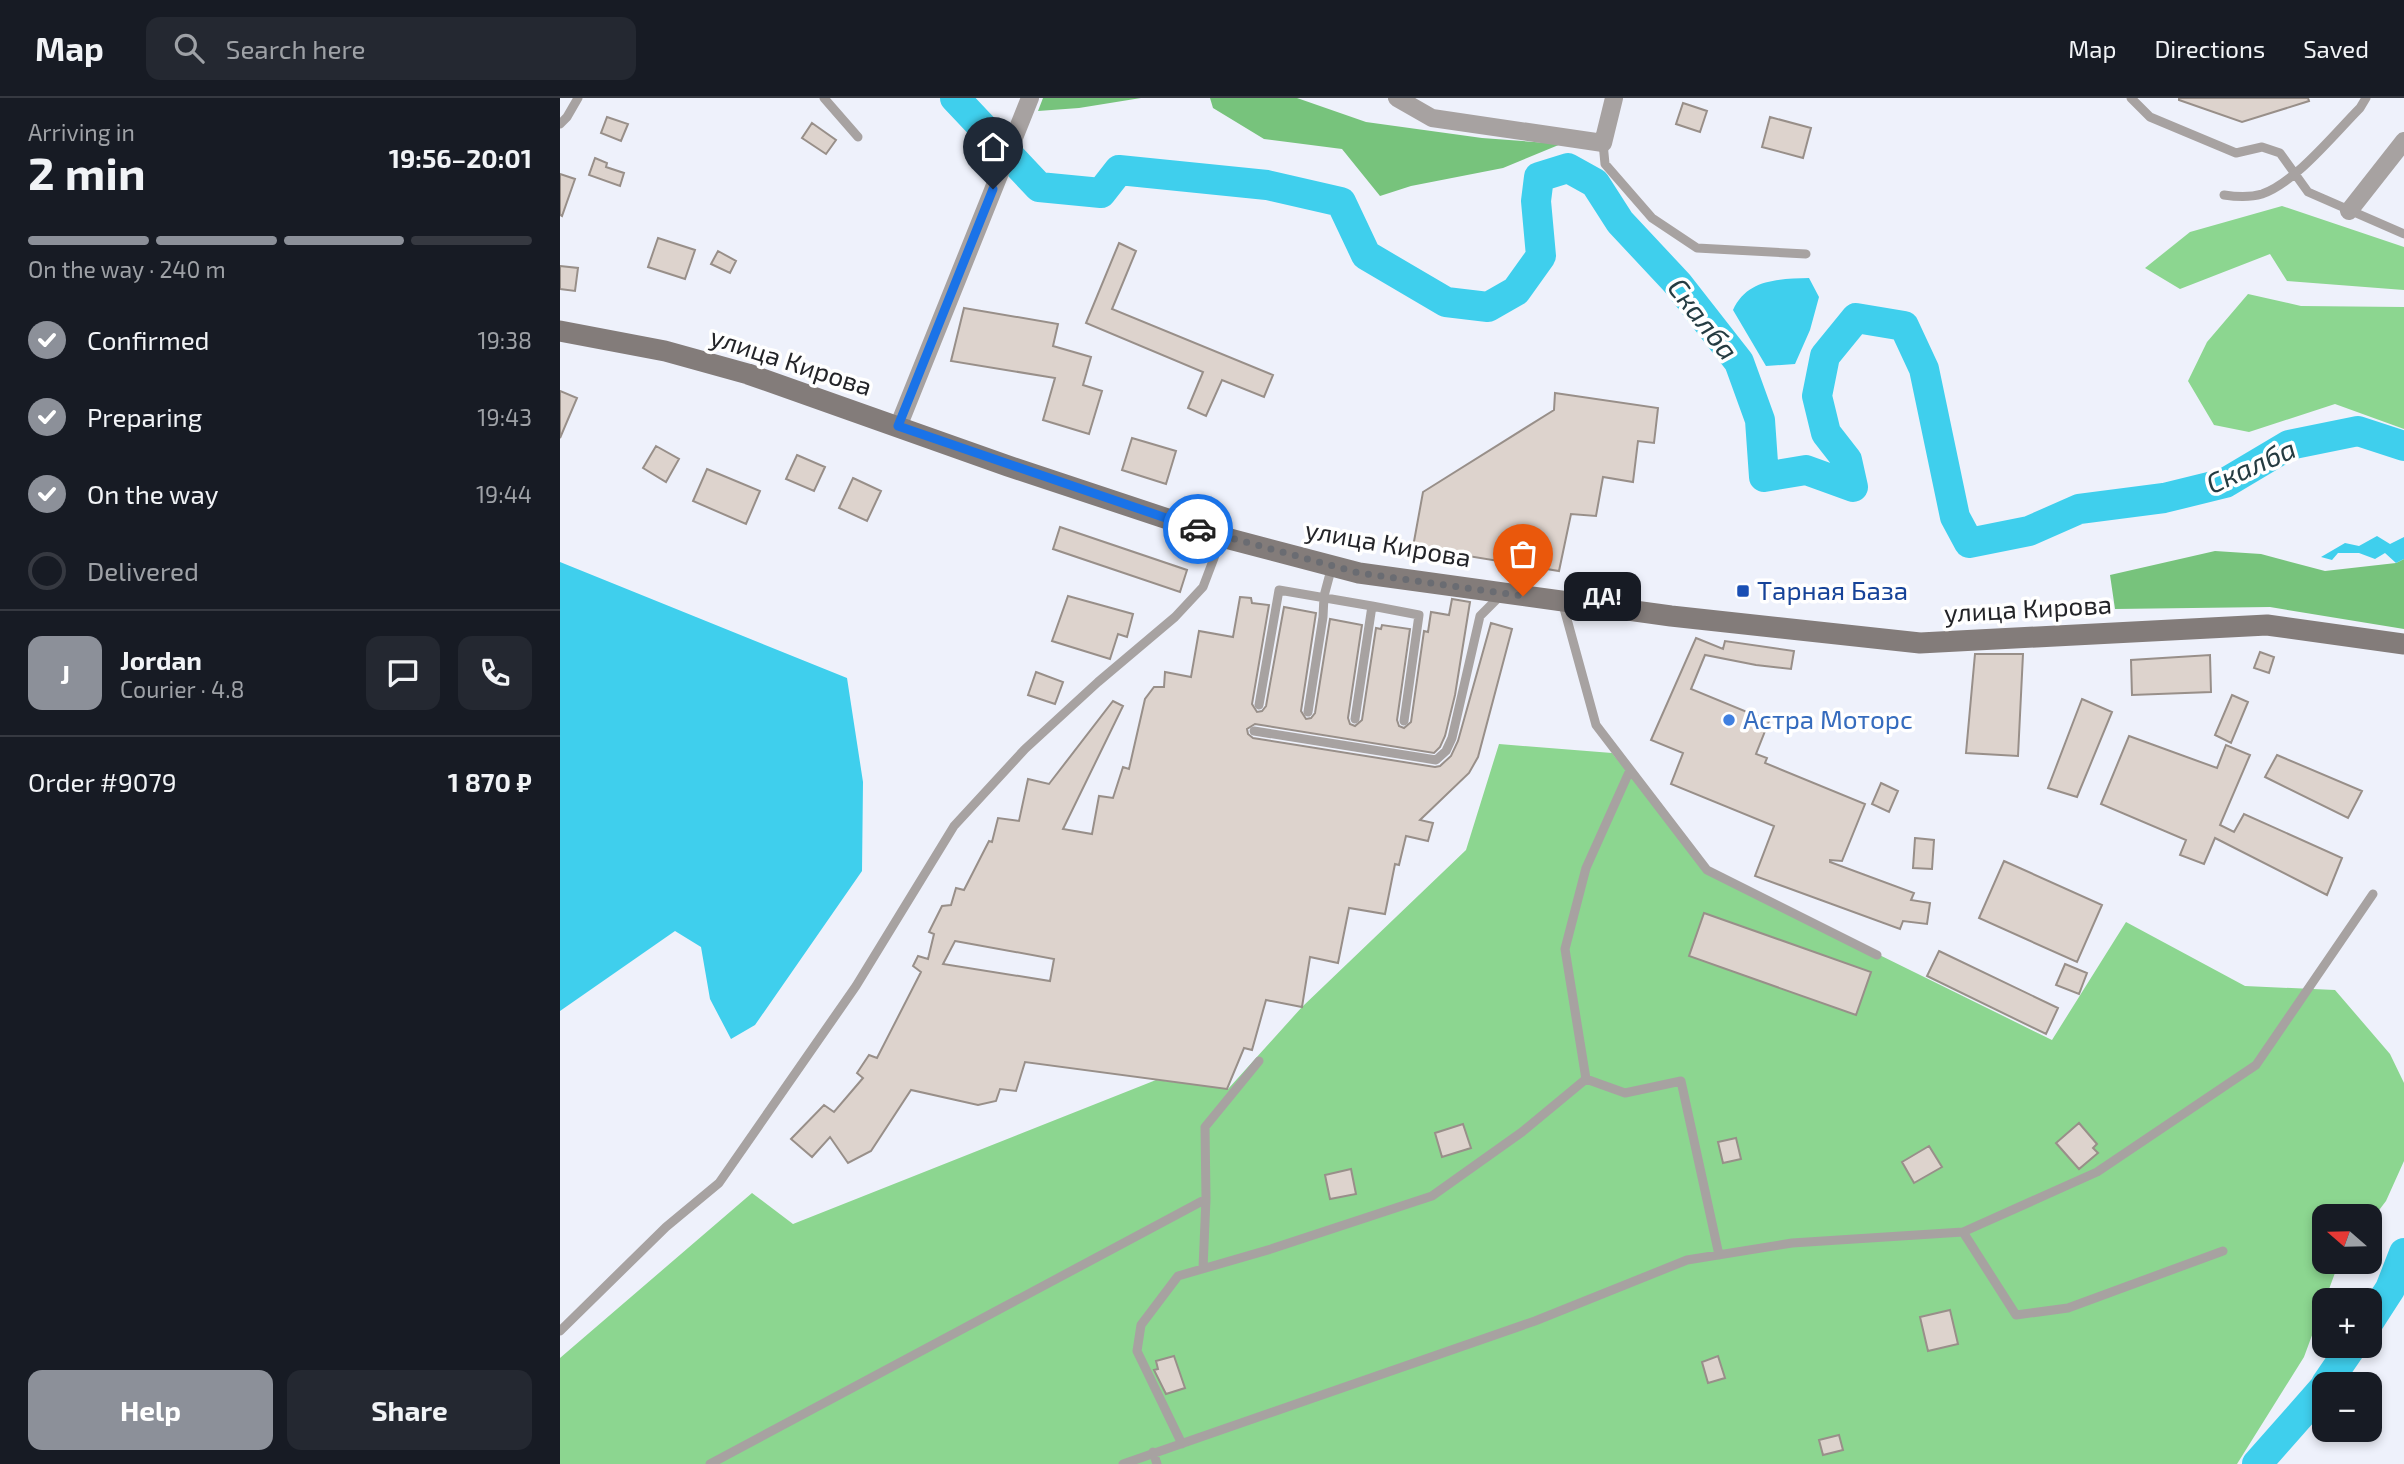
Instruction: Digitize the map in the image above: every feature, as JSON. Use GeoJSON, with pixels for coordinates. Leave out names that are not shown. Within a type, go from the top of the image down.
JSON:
{"type":"FeatureCollection","features":[{"type":"Feature","properties":{"kind":"street"},"geometry":{"type":"LineString","coordinates":[[898,426],[1030,98]]}},
{"type":"Feature","properties":{"kind":"street"},"geometry":{"type":"LineString","coordinates":[[1397,98],[1432,118],[1603,142],[1614,98]]}},
{"type":"Feature","properties":{"kind":"street"},"geometry":{"type":"LineString","coordinates":[[2349,211],[2404,141]]}},
{"type":"Feature","properties":{"kind":"street","name":"улица Кирова"},"geometry":{"type":"LineString","coordinates":[[560,331],[665,351],[748,374],[1222,537],[1359,573],[1681,617],[1920,643],[2267,625],[2404,645]]}},
{"type":"Feature","properties":{"kind":"lane"},"geometry":{"type":"LineString","coordinates":[[560,124],[578,98]]}},
{"type":"Feature","properties":{"kind":"lane"},"geometry":{"type":"LineString","coordinates":[[824,98],[858,137]]}},
{"type":"Feature","properties":{"kind":"lane"},"geometry":{"type":"LineString","coordinates":[[2131,98],[2150,117],[2236,153],[2262,147],[2280,153],[2308,192],[2404,234]]}},
{"type":"Feature","properties":{"kind":"lane"},"geometry":{"type":"LineString","coordinates":[[2224,195],[2241,198],[2264,194],[2295,175],[2360,108],[2366,98]]}},
{"type":"Feature","properties":{"kind":"lane"},"geometry":{"type":"LineString","coordinates":[[1603,142],[1605,164],[1652,218],[1697,248],[1806,254]]}},
{"type":"Feature","properties":{"kind":"lane"},"geometry":{"type":"LineString","coordinates":[[560,1331],[666,1227],[719,1183],[856,986],[954,826],[1025,749],[1175,617],[1203,587],[1222,537]]}},
{"type":"Feature","properties":{"kind":"lane"},"geometry":{"type":"LineString","coordinates":[[1308,712],[1324,596],[1332,566]]}},
{"type":"Feature","properties":{"kind":"lane"},"geometry":{"type":"LineString","coordinates":[[1259,705],[1279,590],[1419,615],[1404,721]]}},
{"type":"Feature","properties":{"kind":"lane"},"geometry":{"type":"LineString","coordinates":[[1254,731],[1436,761],[1446,751],[1452,738],[1480,616],[1503,593]]}},
{"type":"Feature","properties":{"kind":"lane"},"geometry":{"type":"LineString","coordinates":[[1562,601],[1596,725],[1707,870],[1877,955]]}},
{"type":"Feature","properties":{"kind":"lane"},"geometry":{"type":"LineString","coordinates":[[1355,719],[1372,606]]}},
{"type":"Feature","properties":{"kind":"lane"},"geometry":{"type":"LineString","coordinates":[[1587,1079],[1565,949],[1586,868],[1630,770]]}},
{"type":"Feature","properties":{"kind":"lane"},"geometry":{"type":"LineString","coordinates":[[1123,1464],[1535,1321],[1687,1260],[1791,1242],[1963,1232],[2097,1172],[2256,1065],[2373,894]]}},
{"type":"Feature","properties":{"kind":"lane"},"geometry":{"type":"LineString","coordinates":[[1203,1268],[1205,1127],[1259,1061]]}},
{"type":"Feature","properties":{"kind":"lane"},"geometry":{"type":"LineString","coordinates":[[1587,1079],[1625,1093],[1681,1081],[1719,1255]]}},
{"type":"Feature","properties":{"kind":"lane"},"geometry":{"type":"LineString","coordinates":[[1182,1444],[1137,1351],[1141,1325],[1178,1276],[1432,1196],[1522,1132],[1587,1079]]}},
{"type":"Feature","properties":{"kind":"lane"},"geometry":{"type":"LineString","coordinates":[[710,1464],[1206,1199]]}},
{"type":"Feature","properties":{"kind":"lane"},"geometry":{"type":"LineString","coordinates":[[1963,1232],[2016,1315],[2068,1308],[2223,1251]]}},
{"type":"Feature","properties":{"kind":"lane"},"geometry":{"type":"LineString","coordinates":[[1153,1452],[1157,1464]]}},
{"type":"Feature","properties":{"kind":"green space"},"geometry":{"type":"Polygon","coordinates":[[[1043,98],[1141,98],[1079,108],[1038,111],[1043,98]]]}},
{"type":"Feature","properties":{"kind":"green space"},"geometry":{"type":"Polygon","coordinates":[[[1210,98],[1297,98],[1366,122],[1482,138],[1561,144],[1503,168],[1411,186],[1380,196],[1342,149],[1264,139],[1213,108],[1210,98]]]}},
{"type":"Feature","properties":{"kind":"green space"},"geometry":{"type":"Polygon","coordinates":[[[2282,206],[2404,247],[2404,290],[2287,281],[2270,254],[2180,289],[2145,268],[2190,232],[2282,206]]]}},
{"type":"Feature","properties":{"kind":"green space"},"geometry":{"type":"Polygon","coordinates":[[[2248,294],[2301,306],[2404,307],[2404,429],[2335,404],[2249,432],[2214,425],[2188,381],[2207,342],[2248,294]]]}},
{"type":"Feature","properties":{"kind":"green space"},"geometry":{"type":"Polygon","coordinates":[[[2215,551],[2261,554],[2325,571],[2396,563],[2404,559],[2404,629],[2270,607],[2115,609],[2110,575],[2215,551]]]}},
{"type":"Feature","properties":{"kind":"green space"},"geometry":{"type":"Polygon","coordinates":[[[1499,744],[1612,753],[1707,870],[2052,1040],[2126,922],[2245,986],[2335,990],[2390,1054],[2404,1083],[2404,1161],[2382,1206],[2382,1204],[2312,1204],[2312,1274],[2335,1274],[2329,1288],[2312,1288],[2312,1335],[2304,1357],[2237,1464],[560,1464],[560,1358],[752,1193],[793,1224],[1156,1080],[1228,1089],[1302,1007],[1466,850],[1499,744]]]}},
{"type":"Feature","properties":{"kind":"water"},"geometry":{"type":"Polygon","coordinates":[[[1809,278],[1819,297],[1810,330],[1795,364],[1766,366],[1733,310],[1746,292],[1755,287],[1775,280],[1809,278]]]}},
{"type":"Feature","properties":{"kind":"water"},"geometry":{"type":"Polygon","coordinates":[[[2377,536],[2390,544],[2404,537],[2404,559],[2396,563],[2385,553],[2375,559],[2359,553],[2338,553],[2332,560],[2321,557],[2345,543],[2359,546],[2377,536]]]}},
{"type":"Feature","properties":{"kind":"water"},"geometry":{"type":"Polygon","coordinates":[[[560,562],[847,678],[863,782],[862,871],[755,1025],[731,1039],[710,999],[701,947],[675,931],[560,1011],[560,562]]]}},
{"type":"Feature","properties":{"kind":"building"},"geometry":{"type":"Polygon","coordinates":[[[2179,98],[2308,98],[2309,101],[2242,122],[2179,98]]]}},
{"type":"Feature","properties":{"kind":"building"},"geometry":{"type":"Polygon","coordinates":[[[1683,103],[1707,111],[1700,132],[1676,124],[1683,103]]]}},
{"type":"Feature","properties":{"kind":"building"},"geometry":{"type":"Polygon","coordinates":[[[607,117],[628,124],[621,141],[601,133],[607,117]]]}},
{"type":"Feature","properties":{"kind":"building"},"geometry":{"type":"Polygon","coordinates":[[[1770,117],[1811,128],[1803,158],[1762,147],[1770,117]]]}},
{"type":"Feature","properties":{"kind":"building"},"geometry":{"type":"Polygon","coordinates":[[[812,123],[836,140],[826,154],[802,138],[812,123]]]}},
{"type":"Feature","properties":{"kind":"building"},"geometry":{"type":"Polygon","coordinates":[[[595,158],[607,163],[606,167],[624,173],[620,186],[589,175],[595,158]]]}},
{"type":"Feature","properties":{"kind":"building"},"geometry":{"type":"Polygon","coordinates":[[[560,174],[575,179],[562,216],[560,215],[560,174]]]}},
{"type":"Feature","properties":{"kind":"building"},"geometry":{"type":"Polygon","coordinates":[[[658,238],[695,250],[685,279],[648,267],[658,238]]]}},
{"type":"Feature","properties":{"kind":"building"},"geometry":{"type":"Polygon","coordinates":[[[1119,243],[1136,251],[1112,309],[1273,375],[1264,397],[1222,380],[1206,416],[1188,408],[1203,372],[1086,323],[1119,243]]]}},
{"type":"Feature","properties":{"kind":"building"},"geometry":{"type":"Polygon","coordinates":[[[718,251],[736,261],[730,273],[711,264],[718,251]]]}},
{"type":"Feature","properties":{"kind":"building"},"geometry":{"type":"Polygon","coordinates":[[[560,266],[578,268],[575,291],[560,289],[560,266]]]}},
{"type":"Feature","properties":{"kind":"building"},"geometry":{"type":"Polygon","coordinates":[[[964,308],[1058,324],[1053,346],[1091,357],[1083,385],[1102,391],[1089,434],[1043,420],[1055,378],[951,361],[964,308]]]}},
{"type":"Feature","properties":{"kind":"building"},"geometry":{"type":"Polygon","coordinates":[[[560,391],[577,398],[560,438],[560,391]]]}},
{"type":"Feature","properties":{"kind":"building"},"geometry":{"type":"Polygon","coordinates":[[[1555,393],[1658,408],[1654,443],[1638,441],[1633,482],[1603,477],[1596,516],[1571,514],[1559,571],[1413,547],[1423,492],[1554,410],[1555,393]]]}},
{"type":"Feature","properties":{"kind":"building"},"geometry":{"type":"Polygon","coordinates":[[[1132,438],[1176,451],[1166,484],[1122,470],[1132,438]]]}},
{"type":"Feature","properties":{"kind":"building"},"geometry":{"type":"Polygon","coordinates":[[[656,446],[679,459],[666,482],[643,468],[656,446]]]}},
{"type":"Feature","properties":{"kind":"building"},"geometry":{"type":"Polygon","coordinates":[[[797,455],[825,467],[814,491],[786,479],[797,455]]]}},
{"type":"Feature","properties":{"kind":"building"},"geometry":{"type":"Polygon","coordinates":[[[707,469],[760,491],[746,524],[693,501],[707,469]]]}},
{"type":"Feature","properties":{"kind":"building"},"geometry":{"type":"Polygon","coordinates":[[[853,478],[881,491],[867,521],[839,508],[853,478]]]}},
{"type":"Feature","properties":{"kind":"building"},"geometry":{"type":"Polygon","coordinates":[[[1060,527],[1187,570],[1180,592],[1053,549],[1060,527]]]}},
{"type":"Feature","properties":{"kind":"building"},"geometry":{"type":"Polygon","coordinates":[[[1068,596],[1133,614],[1127,637],[1118,634],[1110,659],[1052,641],[1068,596]]]}},
{"type":"Feature","properties":{"kind":"building"},"geometry":{"type":"Polygon","coordinates":[[[1240,597],[1251,598],[1252,603],[1269,605],[1252,704],[1257,712],[1262,711],[1266,706],[1284,607],[1316,613],[1301,711],[1306,719],[1315,713],[1330,619],[1362,625],[1348,718],[1350,724],[1355,726],[1362,720],[1376,628],[1381,629],[1382,625],[1410,629],[1397,720],[1399,726],[1404,728],[1411,722],[1424,631],[1428,632],[1431,612],[1449,615],[1452,599],[1470,602],[1455,695],[1445,736],[1434,753],[1255,724],[1247,729],[1253,738],[1435,767],[1451,756],[1458,741],[1491,623],[1512,629],[1478,757],[1469,773],[1420,820],[1433,823],[1428,841],[1406,836],[1399,865],[1395,864],[1385,914],[1349,908],[1338,963],[1310,957],[1302,1007],[1266,1000],[1252,1050],[1244,1048],[1227,1089],[1025,1062],[1016,1091],[1000,1089],[996,1101],[978,1105],[911,1090],[871,1151],[848,1163],[830,1137],[812,1157],[791,1139],[824,1105],[834,1112],[863,1078],[857,1073],[869,1055],[877,1058],[921,972],[913,966],[918,956],[928,959],[934,934],[929,932],[942,906],[951,905],[956,888],[964,890],[989,841],[992,842],[998,818],[1019,821],[1028,779],[1049,784],[1113,701],[1123,706],[1063,829],[1092,834],[1099,796],[1113,798],[1123,767],[1129,769],[1145,699],[1154,687],[1164,687],[1165,672],[1191,677],[1199,631],[1233,637],[1240,597]],[[955,941],[943,964],[1050,981],[1054,959],[955,941]]]}},
{"type":"Feature","properties":{"kind":"building"},"geometry":{"type":"Polygon","coordinates":[[[1696,638],[1723,649],[1725,641],[1794,651],[1791,669],[1705,655],[1691,689],[1769,721],[1756,754],[1767,758],[1765,763],[1865,804],[1842,861],[1830,862],[1914,893],[1911,900],[1930,903],[1927,924],[1903,921],[1900,929],[1755,876],[1774,826],[1671,784],[1683,753],[1651,740],[1696,638]]]}},
{"type":"Feature","properties":{"kind":"building"},"geometry":{"type":"Polygon","coordinates":[[[2260,652],[2274,657],[2269,673],[2254,668],[2260,652]]]}},
{"type":"Feature","properties":{"kind":"building"},"geometry":{"type":"Polygon","coordinates":[[[1975,654],[2023,654],[2018,756],[1966,753],[1975,654]]]}},
{"type":"Feature","properties":{"kind":"building"},"geometry":{"type":"Polygon","coordinates":[[[2210,655],[2211,692],[2132,695],[2131,660],[2210,655]]]}},
{"type":"Feature","properties":{"kind":"building"},"geometry":{"type":"Polygon","coordinates":[[[1036,672],[1063,682],[1055,704],[1028,695],[1036,672]]]}},
{"type":"Feature","properties":{"kind":"building"},"geometry":{"type":"Polygon","coordinates":[[[2232,695],[2248,702],[2231,743],[2215,735],[2232,695]]]}},
{"type":"Feature","properties":{"kind":"building"},"geometry":{"type":"Polygon","coordinates":[[[2082,699],[2112,712],[2077,797],[2048,788],[2082,699]]]}},
{"type":"Feature","properties":{"kind":"building"},"geometry":{"type":"Polygon","coordinates":[[[2129,736],[2217,768],[2226,745],[2250,755],[2220,825],[2234,832],[2244,814],[2342,858],[2327,895],[2215,838],[2204,864],[2180,855],[2186,840],[2101,804],[2129,736]]]}},
{"type":"Feature","properties":{"kind":"building"},"geometry":{"type":"Polygon","coordinates":[[[2277,755],[2362,791],[2348,818],[2265,777],[2277,755]]]}},
{"type":"Feature","properties":{"kind":"building"},"geometry":{"type":"Polygon","coordinates":[[[1881,783],[1898,791],[1889,812],[1872,804],[1881,783]]]}},
{"type":"Feature","properties":{"kind":"building"},"geometry":{"type":"Polygon","coordinates":[[[1915,838],[1934,840],[1932,869],[1913,868],[1915,838]]]}},
{"type":"Feature","properties":{"kind":"building"},"geometry":{"type":"Polygon","coordinates":[[[2004,861],[2102,905],[2077,962],[1979,918],[2004,861]]]}},
{"type":"Feature","properties":{"kind":"building"},"geometry":{"type":"Polygon","coordinates":[[[1704,913],[1871,972],[1856,1015],[1689,956],[1704,913]]]}},
{"type":"Feature","properties":{"kind":"building"},"geometry":{"type":"Polygon","coordinates":[[[1939,951],[2058,1008],[2046,1034],[1927,976],[1939,951]]]}},
{"type":"Feature","properties":{"kind":"building"},"geometry":{"type":"Polygon","coordinates":[[[2065,964],[2087,973],[2079,994],[2056,985],[2065,964]]]}},
{"type":"Feature","properties":{"kind":"building"},"geometry":{"type":"Polygon","coordinates":[[[2079,1123],[2097,1144],[2093,1148],[2098,1153],[2079,1169],[2056,1143],[2079,1123]]]}},
{"type":"Feature","properties":{"kind":"building"},"geometry":{"type":"Polygon","coordinates":[[[1463,1124],[1471,1148],[1442,1157],[1435,1133],[1463,1124]]]}},
{"type":"Feature","properties":{"kind":"building"},"geometry":{"type":"Polygon","coordinates":[[[1736,1138],[1741,1159],[1723,1163],[1718,1142],[1736,1138]]]}},
{"type":"Feature","properties":{"kind":"building"},"geometry":{"type":"Polygon","coordinates":[[[1929,1146],[1942,1167],[1914,1183],[1902,1162],[1929,1146]]]}},
{"type":"Feature","properties":{"kind":"building"},"geometry":{"type":"Polygon","coordinates":[[[1351,1169],[1356,1194],[1330,1199],[1325,1175],[1351,1169]]]}},
{"type":"Feature","properties":{"kind":"building"},"geometry":{"type":"Polygon","coordinates":[[[1950,1310],[1958,1344],[1928,1351],[1920,1317],[1950,1310]]]}},
{"type":"Feature","properties":{"kind":"building"},"geometry":{"type":"Polygon","coordinates":[[[1174,1356],[1185,1388],[1166,1394],[1154,1370],[1158,1369],[1156,1361],[1174,1356]]]}},
{"type":"Feature","properties":{"kind":"building"},"geometry":{"type":"Polygon","coordinates":[[[1718,1356],[1725,1378],[1708,1383],[1702,1362],[1718,1356]]]}},
{"type":"Feature","properties":{"kind":"building"},"geometry":{"type":"Polygon","coordinates":[[[1839,1435],[1843,1450],[1823,1455],[1819,1440],[1839,1435]]]}},
{"type":"Feature","properties":{"kind":"waterway","name":"Скалба"},"geometry":{"type":"LineString","coordinates":[[955,98],[1039,187],[1101,193],[1119,170],[1267,185],[1341,202],[1366,255],[1446,302],[1488,307],[1516,291],[1541,256],[1536,201],[1539,177],[1568,168],[1595,183],[1620,222],[1678,284],[1739,362],[1760,420],[1764,477],[1806,470],[1853,487],[1847,460],[1826,433],[1817,396],[1825,356],[1856,318],[1904,326],[1924,369],[1955,517],[1969,543],[2029,531],[2079,509],[2164,498],[2225,483],[2289,445],[2358,431],[2404,446]]}},
{"type":"Feature","properties":{"kind":"waterway","name":"Скалба"},"geometry":{"type":"LineString","coordinates":[[2382,1301],[2390,1289],[2404,1253]]}},
{"type":"Feature","properties":{"kind":"waterway","name":"Скалба"},"geometry":{"type":"LineString","coordinates":[[2334,1372],[2344,1358]]}},
{"type":"Feature","properties":{"kind":"waterway","name":"Скалба"},"geometry":{"type":"LineString","coordinates":[[2257,1464],[2312,1402]]}},
{"type":"Feature","properties":{"kind":"way so far"},"geometry":{"type":"LineString","coordinates":[[1198,529],[1359,573],[1523,596]]}},
{"type":"Feature","properties":{"kind":"place","name":"Тарная База"},"geometry":{"type":"Point","coordinates":[1743,591]}},
{"type":"Feature","properties":{"kind":"place","name":"ДА!"},"geometry":{"type":"Point","coordinates":[1523,596]}},
{"type":"Feature","properties":{"kind":"place","name":"Астра Моторс"},"geometry":{"type":"Point","coordinates":[1729,720]}},
{"type":"Feature","properties":{"kind":"route"},"geometry":{"type":"LineString","coordinates":[[993,189],[898,426],[1008,466],[1198,529]]}}]}
